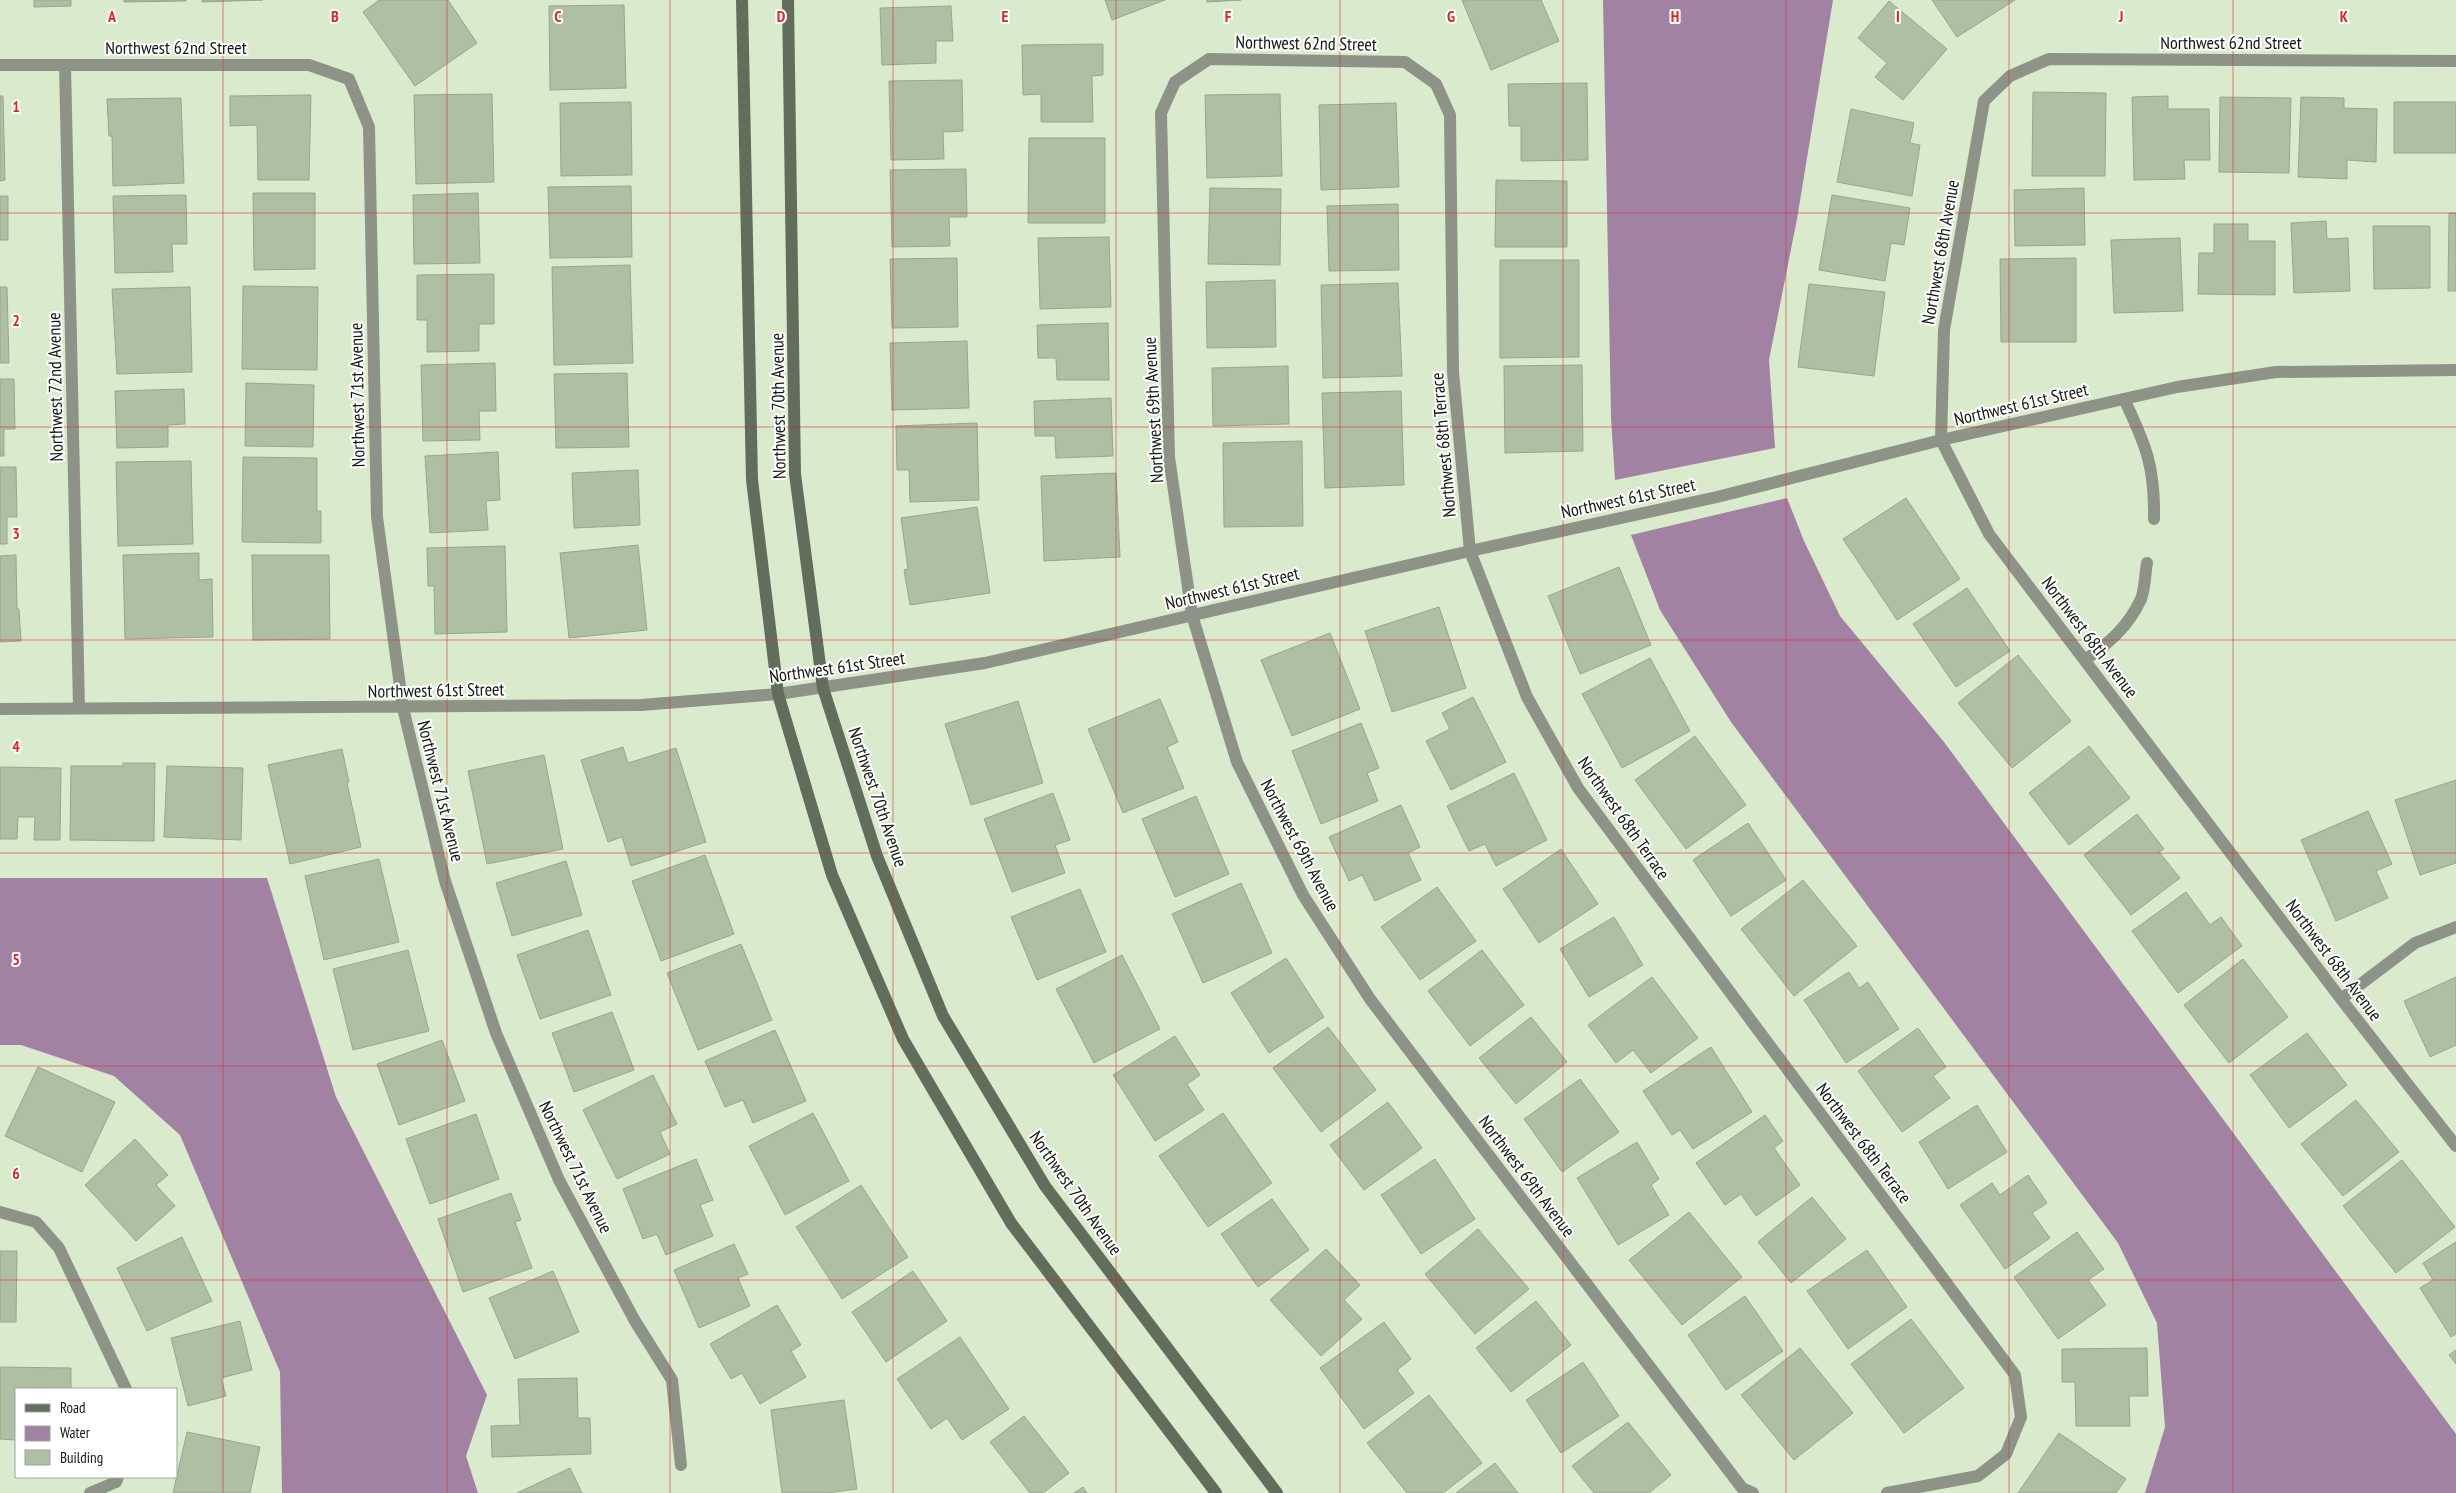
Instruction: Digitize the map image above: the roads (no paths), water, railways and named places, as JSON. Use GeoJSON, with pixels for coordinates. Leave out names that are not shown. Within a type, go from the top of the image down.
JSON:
{"type":"FeatureCollection","features":[{"type":"Feature","properties":{"kind":"street","name":"Northwest 70th Avenue"},"geometry":{"type":"LineString","coordinates":[[742,0],[752,480],[778,694],[832,876],[903,1039],[1011,1223],[1216,1493]]}},
{"type":"Feature","properties":{"kind":"street","name":"Northwest 70th Avenue"},"geometry":{"type":"LineString","coordinates":[[788,0],[795,474],[823,688],[877,856],[943,1016],[1045,1186],[1277,1493]]}},
{"type":"Feature","properties":{"kind":"street","name":"Northwest 62nd Street"},"geometry":{"type":"LineString","coordinates":[[1175,82],[1209,59],[1405,62],[1436,84]]}},
{"type":"Feature","properties":{"kind":"street","name":"Northwest 62nd Street"},"geometry":{"type":"LineString","coordinates":[[2010,76],[2049,59],[2456,61]]}},
{"type":"Feature","properties":{"kind":"street","name":"Northwest 62nd Street"},"geometry":{"type":"LineString","coordinates":[[0,65],[309,65],[349,79]]}},
{"type":"Feature","properties":{"kind":"street","name":"Northwest 72nd Avenue"},"geometry":{"type":"LineString","coordinates":[[65,65],[79,708]]}},
{"type":"Feature","properties":{"kind":"street","name":"Northwest 68th Avenue"},"geometry":{"type":"LineString","coordinates":[[2010,76],[1984,101],[1944,330],[1941,440],[1990,534],[2341,999],[2456,1146]]}},
{"type":"Feature","properties":{"kind":"street","name":"Northwest 71st Avenue"},"geometry":{"type":"LineString","coordinates":[[349,79],[369,127],[377,516],[403,708],[446,881],[496,1033],[559,1180],[635,1321],[672,1380],[681,1465]]}},
{"type":"Feature","properties":{"kind":"street","name":"Northwest 69th Avenue"},"geometry":{"type":"LineString","coordinates":[[1175,82],[1161,113],[1169,457],[1192,615],[1237,762],[1303,895],[1370,999],[1742,1488],[1753,1493]]}},
{"type":"Feature","properties":{"kind":"street","name":"Northwest 68th Terrace"},"geometry":{"type":"LineString","coordinates":[[1436,84],[1450,115],[1453,372],[1470,550],[1527,697],[1578,788],[2015,1375],[2021,1417],[2006,1454],[1978,1476],[1887,1493]]}},
{"type":"Feature","properties":{"kind":"street","name":"Northwest 61st Street"},"geometry":{"type":"LineString","coordinates":[[0,709],[403,708],[641,705],[778,694],[823,688],[985,663],[1470,550],[1717,497],[1941,440],[2177,387],[2276,372],[2456,370]]}},
{"type":"Feature","properties":{"kind":"street"},"geometry":{"type":"LineString","coordinates":[[2124,399],[2149,456],[2155,490],[2154,520]]}},
{"type":"Feature","properties":{"kind":"street"},"geometry":{"type":"LineString","coordinates":[[2085,660],[2108,644],[2126,623],[2141,598],[2147,564]]}},
{"type":"Feature","properties":{"kind":"street"},"geometry":{"type":"LineString","coordinates":[[2341,999],[2415,943],[2456,927]]}},
{"type":"Feature","properties":{"kind":"street"},"geometry":{"type":"LineString","coordinates":[[0,1212],[36,1222],[59,1248],[126,1388]]}},
{"type":"Feature","properties":{"kind":"street"},"geometry":{"type":"LineString","coordinates":[[90,1493],[117,1479]]}},
{"type":"Feature","properties":{"kind":"water"},"geometry":{"type":"Polygon","coordinates":[[[1603,0],[1833,0],[1797,219],[1769,360],[1775,448],[1615,480],[1611,417],[1603,0]]]}},
{"type":"Feature","properties":{"kind":"water"},"geometry":{"type":"Polygon","coordinates":[[[1787,498],[1804,541],[1840,616],[1944,742],[2456,1434],[2456,1493],[2145,1493],[2165,1427],[2157,1323],[2118,1243],[1731,722],[1660,610],[1631,535],[1787,498]]]}},
{"type":"Feature","properties":{"kind":"water"},"geometry":{"type":"Polygon","coordinates":[[[0,878],[267,878],[336,1097],[487,1395],[466,1456],[478,1493],[282,1493],[280,1372],[180,1135],[114,1076],[21,1045],[0,1045],[0,878]]]}}]}
